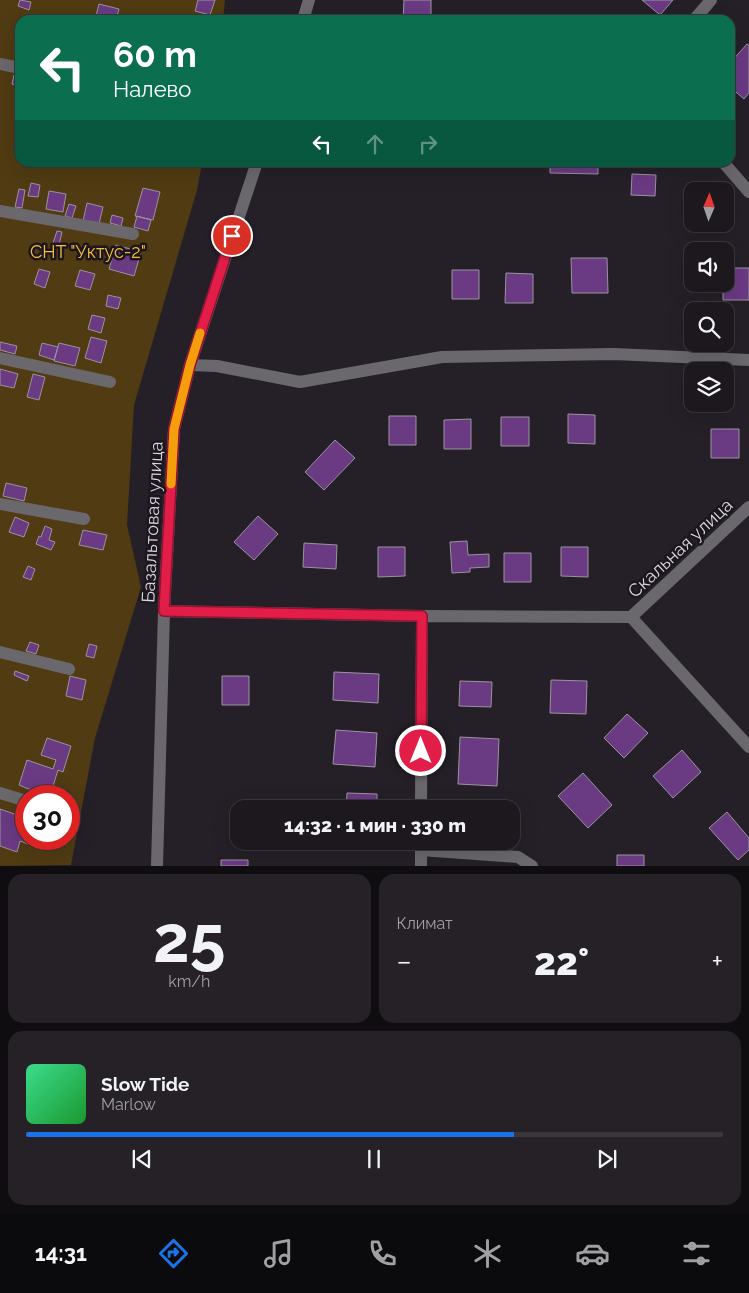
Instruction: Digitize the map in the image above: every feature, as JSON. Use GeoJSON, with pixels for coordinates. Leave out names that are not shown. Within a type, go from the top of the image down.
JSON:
{"type":"FeatureCollection","features":[{"type":"Feature","properties":{"kind":"street"},"geometry":{"type":"LineString","coordinates":[[304,15],[309,0]]}},
{"type":"Feature","properties":{"kind":"street"},"geometry":{"type":"LineString","coordinates":[[698,15],[710,0]]}},
{"type":"Feature","properties":{"kind":"street"},"geometry":{"type":"LineString","coordinates":[[0,64],[15,67]]}},
{"type":"Feature","properties":{"kind":"street","name":"Базальтовая улица"},"geometry":{"type":"LineString","coordinates":[[157,866],[164,611],[174,429],[190,365],[255,167]]}},
{"type":"Feature","properties":{"kind":"street"},"geometry":{"type":"LineString","coordinates":[[727,167],[749,192]]}},
{"type":"Feature","properties":{"kind":"street"},"geometry":{"type":"LineString","coordinates":[[0,211],[133,234]]}},
{"type":"Feature","properties":{"kind":"street"},"geometry":{"type":"LineString","coordinates":[[190,365],[216,366],[300,382],[442,357],[614,354],[749,360]]}},
{"type":"Feature","properties":{"kind":"street"},"geometry":{"type":"LineString","coordinates":[[0,358],[110,382]]}},
{"type":"Feature","properties":{"kind":"street"},"geometry":{"type":"LineString","coordinates":[[0,504],[84,519]]}},
{"type":"Feature","properties":{"kind":"street","name":"Скальная улица"},"geometry":{"type":"LineString","coordinates":[[749,507],[631,617],[749,746]]}},
{"type":"Feature","properties":{"kind":"street"},"geometry":{"type":"LineString","coordinates":[[164,611],[422,616],[631,617]]}},
{"type":"Feature","properties":{"kind":"street"},"geometry":{"type":"LineString","coordinates":[[421,800],[422,616]]}},
{"type":"Feature","properties":{"kind":"street"},"geometry":{"type":"LineString","coordinates":[[0,652],[69,669]]}},
{"type":"Feature","properties":{"kind":"street"},"geometry":{"type":"LineString","coordinates":[[0,793],[15,798]]}},
{"type":"Feature","properties":{"kind":"street"},"geometry":{"type":"LineString","coordinates":[[421,850],[421,866]]}},
{"type":"Feature","properties":{"kind":"street"},"geometry":{"type":"LineString","coordinates":[[456,850],[518,857],[532,866]]}},
{"type":"Feature","properties":{"kind":"green space","name":"СНТ \"Уктус-2\""},"geometry":{"type":"Polygon","coordinates":[[[0,0],[225,0],[224,15],[15,15],[15,167],[201,167],[197,190],[134,405],[127,525],[141,587],[95,738],[80,817],[80,785],[15,785],[15,850],[74,850],[71,865],[0,866],[0,0]]]}},
{"type":"Feature","properties":{"kind":"building"},"geometry":{"type":"Polygon","coordinates":[[[20,0],[31,2],[29,10],[18,6],[20,0]]]}},
{"type":"Feature","properties":{"kind":"building"},"geometry":{"type":"Polygon","coordinates":[[[198,0],[215,0],[210,15],[195,11],[198,0]]]}},
{"type":"Feature","properties":{"kind":"building"},"geometry":{"type":"Polygon","coordinates":[[[404,0],[431,0],[431,15],[403,15],[404,0]]]}},
{"type":"Feature","properties":{"kind":"building"},"geometry":{"type":"Polygon","coordinates":[[[642,0],[673,0],[660,15],[642,0]]]}},
{"type":"Feature","properties":{"kind":"building"},"geometry":{"type":"Polygon","coordinates":[[[99,4],[119,9],[117,15],[96,15],[99,4]]]}},
{"type":"Feature","properties":{"kind":"building"},"geometry":{"type":"Polygon","coordinates":[[[747,44],[749,45],[749,93],[744,99],[735,91],[735,57],[747,44]]]}},
{"type":"Feature","properties":{"kind":"building"},"geometry":{"type":"Polygon","coordinates":[[[14,75],[15,75],[15,85],[12,84],[14,75]]]}},
{"type":"Feature","properties":{"kind":"building"},"geometry":{"type":"Polygon","coordinates":[[[550,167],[598,167],[598,174],[550,173],[550,167]]]}},
{"type":"Feature","properties":{"kind":"building"},"geometry":{"type":"Polygon","coordinates":[[[632,174],[656,175],[655,196],[631,195],[632,174]]]}},
{"type":"Feature","properties":{"kind":"building"},"geometry":{"type":"Polygon","coordinates":[[[31,183],[40,185],[38,197],[28,196],[31,183]]]}},
{"type":"Feature","properties":{"kind":"building"},"geometry":{"type":"Polygon","coordinates":[[[143,188],[160,192],[153,220],[135,216],[143,188]]]}},
{"type":"Feature","properties":{"kind":"building"},"geometry":{"type":"Polygon","coordinates":[[[19,189],[25,190],[22,208],[15,207],[19,189]]]}},
{"type":"Feature","properties":{"kind":"building"},"geometry":{"type":"Polygon","coordinates":[[[49,191],[66,194],[63,212],[46,209],[49,191]]]}},
{"type":"Feature","properties":{"kind":"building"},"geometry":{"type":"Polygon","coordinates":[[[87,203],[103,207],[99,224],[83,221],[87,203]]]}},
{"type":"Feature","properties":{"kind":"building"},"geometry":{"type":"Polygon","coordinates":[[[69,204],[76,206],[72,218],[65,216],[69,204]]]}},
{"type":"Feature","properties":{"kind":"building"},"geometry":{"type":"Polygon","coordinates":[[[112,215],[123,218],[121,226],[110,223],[112,215]]]}},
{"type":"Feature","properties":{"kind":"building"},"geometry":{"type":"Polygon","coordinates":[[[137,216],[151,220],[148,231],[134,227],[137,216]]]}},
{"type":"Feature","properties":{"kind":"building"},"geometry":{"type":"Polygon","coordinates":[[[57,231],[62,232],[59,245],[53,243],[57,231]]]}},
{"type":"Feature","properties":{"kind":"building"},"geometry":{"type":"Polygon","coordinates":[[[116,245],[141,252],[134,276],[109,269],[116,245]]]}},
{"type":"Feature","properties":{"kind":"building"},"geometry":{"type":"Polygon","coordinates":[[[571,258],[607,258],[608,293],[572,293],[571,258]]]}},
{"type":"Feature","properties":{"kind":"building"},"geometry":{"type":"Polygon","coordinates":[[[734,268],[749,268],[749,300],[723,300],[723,292],[734,292],[734,268]]]}},
{"type":"Feature","properties":{"kind":"building"},"geometry":{"type":"Polygon","coordinates":[[[39,269],[50,272],[45,288],[34,284],[39,269]]]}},
{"type":"Feature","properties":{"kind":"building"},"geometry":{"type":"Polygon","coordinates":[[[80,270],[95,274],[90,290],[75,286],[80,270]]]}},
{"type":"Feature","properties":{"kind":"building"},"geometry":{"type":"Polygon","coordinates":[[[452,270],[479,270],[479,299],[452,299],[452,270]]]}},
{"type":"Feature","properties":{"kind":"building"},"geometry":{"type":"Polygon","coordinates":[[[506,273],[533,274],[533,303],[505,303],[506,273]]]}},
{"type":"Feature","properties":{"kind":"building"},"geometry":{"type":"Polygon","coordinates":[[[108,295],[121,298],[118,309],[106,306],[108,295]]]}},
{"type":"Feature","properties":{"kind":"building"},"geometry":{"type":"Polygon","coordinates":[[[92,315],[105,318],[101,333],[88,329],[92,315]]]}},
{"type":"Feature","properties":{"kind":"building"},"geometry":{"type":"Polygon","coordinates":[[[91,337],[107,341],[101,363],[85,358],[91,337]]]}},
{"type":"Feature","properties":{"kind":"building"},"geometry":{"type":"Polygon","coordinates":[[[0,342],[17,346],[15,354],[0,350],[0,342]]]}},
{"type":"Feature","properties":{"kind":"building"},"geometry":{"type":"Polygon","coordinates":[[[42,343],[58,347],[54,360],[39,355],[42,343]]]}},
{"type":"Feature","properties":{"kind":"building"},"geometry":{"type":"Polygon","coordinates":[[[59,343],[80,348],[75,366],[54,361],[59,343]]]}},
{"type":"Feature","properties":{"kind":"building"},"geometry":{"type":"Polygon","coordinates":[[[0,369],[18,374],[14,388],[0,385],[0,369]]]}},
{"type":"Feature","properties":{"kind":"building"},"geometry":{"type":"Polygon","coordinates":[[[33,374],[45,377],[39,400],[27,397],[33,374]]]}},
{"type":"Feature","properties":{"kind":"building"},"geometry":{"type":"Polygon","coordinates":[[[568,414],[595,415],[595,444],[568,443],[568,414]]]}},
{"type":"Feature","properties":{"kind":"building"},"geometry":{"type":"Polygon","coordinates":[[[389,416],[416,416],[416,445],[389,445],[389,416]]]}},
{"type":"Feature","properties":{"kind":"building"},"geometry":{"type":"Polygon","coordinates":[[[501,417],[529,417],[529,446],[501,446],[501,417]]]}},
{"type":"Feature","properties":{"kind":"building"},"geometry":{"type":"Polygon","coordinates":[[[471,419],[471,449],[444,449],[444,420],[471,419]]]}},
{"type":"Feature","properties":{"kind":"building"},"geometry":{"type":"Polygon","coordinates":[[[711,429],[739,429],[739,458],[711,458],[711,429]]]}},
{"type":"Feature","properties":{"kind":"building"},"geometry":{"type":"Polygon","coordinates":[[[335,440],[355,458],[324,490],[305,472],[335,440]]]}},
{"type":"Feature","properties":{"kind":"building"},"geometry":{"type":"Polygon","coordinates":[[[6,483],[27,488],[24,501],[3,496],[6,483]]]}},
{"type":"Feature","properties":{"kind":"building"},"geometry":{"type":"Polygon","coordinates":[[[258,516],[278,534],[254,560],[234,542],[258,516]]]}},
{"type":"Feature","properties":{"kind":"building"},"geometry":{"type":"Polygon","coordinates":[[[15,517],[29,523],[24,537],[9,532],[15,517]]]}},
{"type":"Feature","properties":{"kind":"building"},"geometry":{"type":"Polygon","coordinates":[[[45,526],[52,529],[49,540],[55,542],[51,550],[36,544],[45,526]]]}},
{"type":"Feature","properties":{"kind":"building"},"geometry":{"type":"Polygon","coordinates":[[[83,530],[107,535],[103,550],[79,545],[83,530]]]}},
{"type":"Feature","properties":{"kind":"building"},"geometry":{"type":"Polygon","coordinates":[[[467,541],[468,555],[489,554],[489,567],[470,568],[470,572],[452,573],[450,542],[467,541]]]}},
{"type":"Feature","properties":{"kind":"building"},"geometry":{"type":"Polygon","coordinates":[[[304,543],[337,545],[336,569],[303,567],[304,543]]]}},
{"type":"Feature","properties":{"kind":"building"},"geometry":{"type":"Polygon","coordinates":[[[378,547],[405,547],[405,576],[378,577],[378,547]]]}},
{"type":"Feature","properties":{"kind":"building"},"geometry":{"type":"Polygon","coordinates":[[[561,547],[588,547],[588,577],[561,576],[561,547]]]}},
{"type":"Feature","properties":{"kind":"building"},"geometry":{"type":"Polygon","coordinates":[[[504,553],[531,553],[531,582],[504,582],[504,553]]]}},
{"type":"Feature","properties":{"kind":"building"},"geometry":{"type":"Polygon","coordinates":[[[28,566],[35,569],[31,580],[23,577],[28,566]]]}},
{"type":"Feature","properties":{"kind":"building"},"geometry":{"type":"Polygon","coordinates":[[[30,642],[39,645],[36,654],[26,651],[30,642]]]}},
{"type":"Feature","properties":{"kind":"building"},"geometry":{"type":"Polygon","coordinates":[[[89,644],[97,646],[94,658],[86,656],[89,644]]]}},
{"type":"Feature","properties":{"kind":"building"},"geometry":{"type":"Polygon","coordinates":[[[15,671],[29,676],[27,681],[14,675],[15,671]]]}},
{"type":"Feature","properties":{"kind":"building"},"geometry":{"type":"Polygon","coordinates":[[[334,672],[379,674],[378,703],[333,700],[334,672]]]}},
{"type":"Feature","properties":{"kind":"building"},"geometry":{"type":"Polygon","coordinates":[[[70,676],[86,680],[82,700],[66,696],[70,676]]]}},
{"type":"Feature","properties":{"kind":"building"},"geometry":{"type":"Polygon","coordinates":[[[222,676],[249,676],[249,705],[222,705],[222,676]]]}},
{"type":"Feature","properties":{"kind":"building"},"geometry":{"type":"Polygon","coordinates":[[[551,680],[587,681],[586,714],[550,713],[551,680]]]}},
{"type":"Feature","properties":{"kind":"building"},"geometry":{"type":"Polygon","coordinates":[[[460,681],[492,682],[491,707],[459,706],[460,681]]]}},
{"type":"Feature","properties":{"kind":"building"},"geometry":{"type":"Polygon","coordinates":[[[627,714],[648,733],[624,758],[604,738],[627,714]]]}},
{"type":"Feature","properties":{"kind":"building"},"geometry":{"type":"Polygon","coordinates":[[[336,730],[377,733],[375,767],[333,764],[336,730]]]}},
{"type":"Feature","properties":{"kind":"building"},"geometry":{"type":"Polygon","coordinates":[[[460,737],[499,739],[497,786],[458,784],[460,737]]]}},
{"type":"Feature","properties":{"kind":"building"},"geometry":{"type":"Polygon","coordinates":[[[47,738],[71,746],[63,772],[58,770],[53,785],[19,785],[27,760],[53,769],[56,760],[41,755],[47,738]]]}},
{"type":"Feature","properties":{"kind":"building"},"geometry":{"type":"Polygon","coordinates":[[[682,750],[701,772],[673,798],[653,776],[682,750]]]}},
{"type":"Feature","properties":{"kind":"building"},"geometry":{"type":"Polygon","coordinates":[[[583,773],[612,805],[588,828],[558,796],[583,773]]]}},
{"type":"Feature","properties":{"kind":"building"},"geometry":{"type":"Polygon","coordinates":[[[347,793],[377,794],[377,800],[347,800],[347,793]]]}},
{"type":"Feature","properties":{"kind":"building"},"geometry":{"type":"Polygon","coordinates":[[[0,809],[15,814],[15,850],[18,850],[17,852],[0,846],[0,809]]]}},
{"type":"Feature","properties":{"kind":"building"},"geometry":{"type":"Polygon","coordinates":[[[727,812],[749,838],[749,850],[738,860],[709,828],[727,812]]]}},
{"type":"Feature","properties":{"kind":"building"},"geometry":{"type":"Polygon","coordinates":[[[617,855],[644,855],[644,866],[617,866],[617,855]]]}},
{"type":"Feature","properties":{"kind":"building"},"geometry":{"type":"Polygon","coordinates":[[[221,860],[248,860],[248,866],[221,866],[221,860]]]}},
{"type":"Feature","properties":{"kind":"slow traffic"},"geometry":{"type":"LineString","coordinates":[[171,484],[174,429],[200,333]]}},
{"type":"Feature","properties":{"kind":"route"},"geometry":{"type":"LineString","coordinates":[[232,236],[190,365],[174,429],[164,611],[422,616],[421,751]]}}]}
